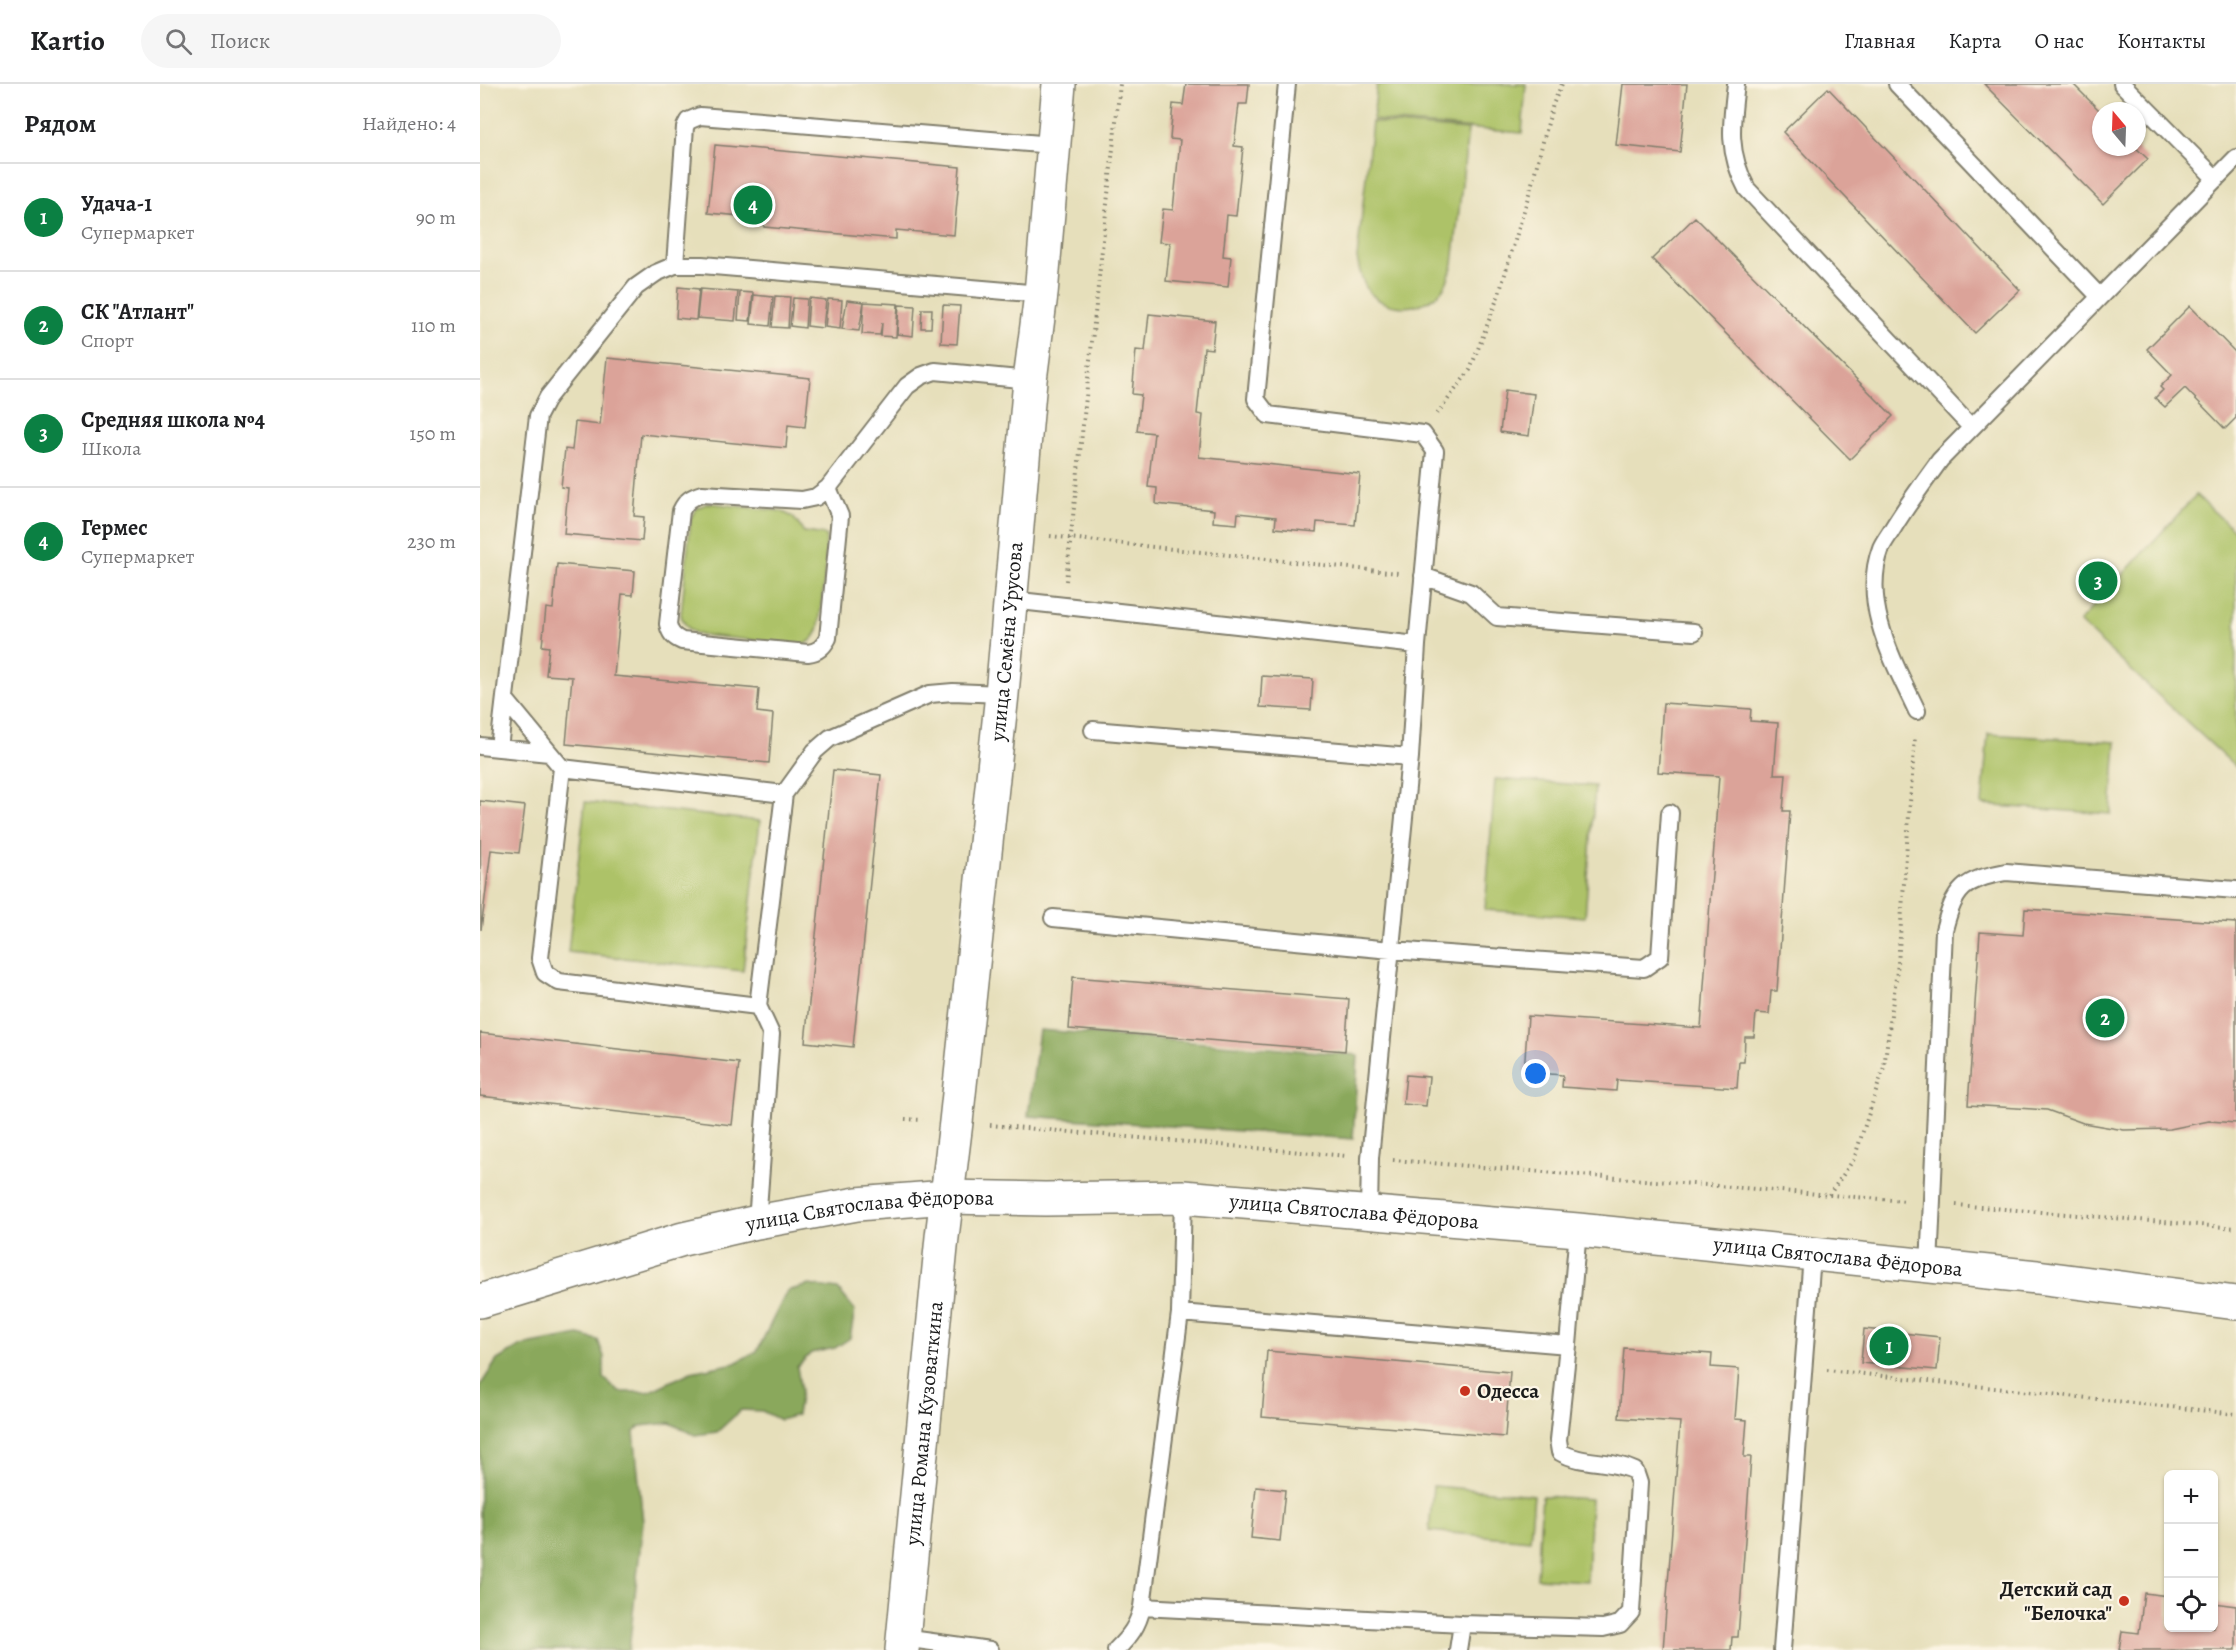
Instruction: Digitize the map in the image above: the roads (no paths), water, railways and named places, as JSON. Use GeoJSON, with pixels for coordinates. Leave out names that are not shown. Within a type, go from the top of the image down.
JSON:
{"type":"FeatureCollection","features":[{"type":"Feature","properties":{"kind":"street","name":"улица Семёна Урусова"},"geometry":{"type":"LineString","coordinates":[[947,1197],[1002,694],[1059,84]]}},
{"type":"Feature","properties":{"kind":"street","name":"улица Святослава Фёдорова"},"geometry":{"type":"LineString","coordinates":[[480,1301],[683,1239],[757,1222],[857,1204],[947,1197],[1045,1199],[1183,1197],[1578,1230],[2037,1277],[2236,1304]]}},
{"type":"Feature","properties":{"kind":"street","name":"улица Романа Кузоваткина"},"geometry":{"type":"LineString","coordinates":[[903,1644],[947,1197]]}},
{"type":"Feature","properties":{"kind":"lane"},"geometry":{"type":"LineString","coordinates":[[1287,84],[1256,399],[1268,415],[1423,434],[1435,451],[1417,645],[1410,757],[1370,1158],[1369,1212]]}},
{"type":"Feature","properties":{"kind":"lane"},"geometry":{"type":"LineString","coordinates":[[1736,84],[1731,127],[1732,147],[1738,172],[1747,189],[1971,428]]}},
{"type":"Feature","properties":{"kind":"lane"},"geometry":{"type":"LineString","coordinates":[[1897,84],[2099,296]]}},
{"type":"Feature","properties":{"kind":"lane"},"geometry":{"type":"LineString","coordinates":[[2121,84],[2216,179]]}},
{"type":"Feature","properties":{"kind":"lane"},"geometry":{"type":"LineString","coordinates":[[675,266],[685,127],[694,117],[1053,145]]}},
{"type":"Feature","properties":{"kind":"lane"},"geometry":{"type":"LineString","coordinates":[[1917,711],[1879,622],[1875,581],[1881,548],[1904,510],[1940,460],[2236,158]]}},
{"type":"Feature","properties":{"kind":"lane"},"geometry":{"type":"LineString","coordinates":[[499,748],[538,417],[548,396],[636,287],[656,273],[675,266],[702,265],[1041,294]]}},
{"type":"Feature","properties":{"kind":"lane"},"geometry":{"type":"LineString","coordinates":[[828,488],[840,516],[828,638],[823,646],[816,652],[808,653],[682,641],[675,638],[668,624],[681,511],[684,503],[692,497],[702,494],[802,500],[816,497],[828,488],[907,386],[921,376],[935,371],[1030,380]]}},
{"type":"Feature","properties":{"kind":"lane"},"geometry":{"type":"LineString","coordinates":[[1423,576],[1471,593],[1497,617],[1694,632]]}},
{"type":"Feature","properties":{"kind":"lane"},"geometry":{"type":"LineString","coordinates":[[1011,600],[1417,645]]}},
{"type":"Feature","properties":{"kind":"lane"},"geometry":{"type":"LineString","coordinates":[[757,1222],[771,1034],[758,1006],[784,794],[815,751],[830,738],[930,694],[953,692],[1002,694]]}},
{"type":"Feature","properties":{"kind":"lane"},"geometry":{"type":"LineString","coordinates":[[505,699],[562,768],[784,794]]}},
{"type":"Feature","properties":{"kind":"lane"},"geometry":{"type":"LineString","coordinates":[[1093,730],[1410,757]]}},
{"type":"Feature","properties":{"kind":"lane"},"geometry":{"type":"LineString","coordinates":[[480,746],[549,753]]}},
{"type":"Feature","properties":{"kind":"lane"},"geometry":{"type":"LineString","coordinates":[[562,768],[540,957],[545,974],[559,982],[758,1006]]}},
{"type":"Feature","properties":{"kind":"lane"},"geometry":{"type":"LineString","coordinates":[[1053,918],[1391,950],[1644,968],[1660,957],[1671,813]]}},
{"type":"Feature","properties":{"kind":"lane"},"geometry":{"type":"LineString","coordinates":[[1929,1267],[1930,1203],[1944,930],[1950,906],[1960,890],[1980,877],[2006,873],[2236,890]]}},
{"type":"Feature","properties":{"kind":"lane"},"geometry":{"type":"LineString","coordinates":[[1116,1650],[1133,1634],[1142,1607],[1180,1313],[1183,1197]]}},
{"type":"Feature","properties":{"kind":"lane"},"geometry":{"type":"LineString","coordinates":[[1142,1607],[1462,1624],[1603,1628],[1620,1624],[1631,1612],[1639,1483],[1635,1471],[1620,1464],[1570,1458],[1560,1452],[1558,1440],[1578,1230]]}},
{"type":"Feature","properties":{"kind":"lane"},"geometry":{"type":"LineString","coordinates":[[1782,1650],[1812,1255]]}},
{"type":"Feature","properties":{"kind":"lane"},"geometry":{"type":"LineString","coordinates":[[1180,1313],[1568,1345]]}},
{"type":"Feature","properties":{"kind":"lane"},"geometry":{"type":"LineString","coordinates":[[1458,1650],[1462,1624]]}},
{"type":"Feature","properties":{"kind":"lane"},"geometry":{"type":"LineString","coordinates":[[903,1644],[990,1650]]}},
{"type":"Feature","properties":{"kind":"place","name":"Гермес"},"geometry":{"type":"Point","coordinates":[753,205]}},
{"type":"Feature","properties":{"kind":"place","name":"Средняя школа №4"},"geometry":{"type":"Point","coordinates":[2098,581]}},
{"type":"Feature","properties":{"kind":"place","name":"СК \"Атлант\""},"geometry":{"type":"Point","coordinates":[2105,1018]}},
{"type":"Feature","properties":{"kind":"place","name":"Удача-1"},"geometry":{"type":"Point","coordinates":[1889,1346]}},
{"type":"Feature","properties":{"kind":"place","name":"Одесса"},"geometry":{"type":"Point","coordinates":[1465,1391]}},
{"type":"Feature","properties":{"kind":"place","name":"Детский сад \"Белочка\""},"geometry":{"type":"Point","coordinates":[2124,1601]}}]}
